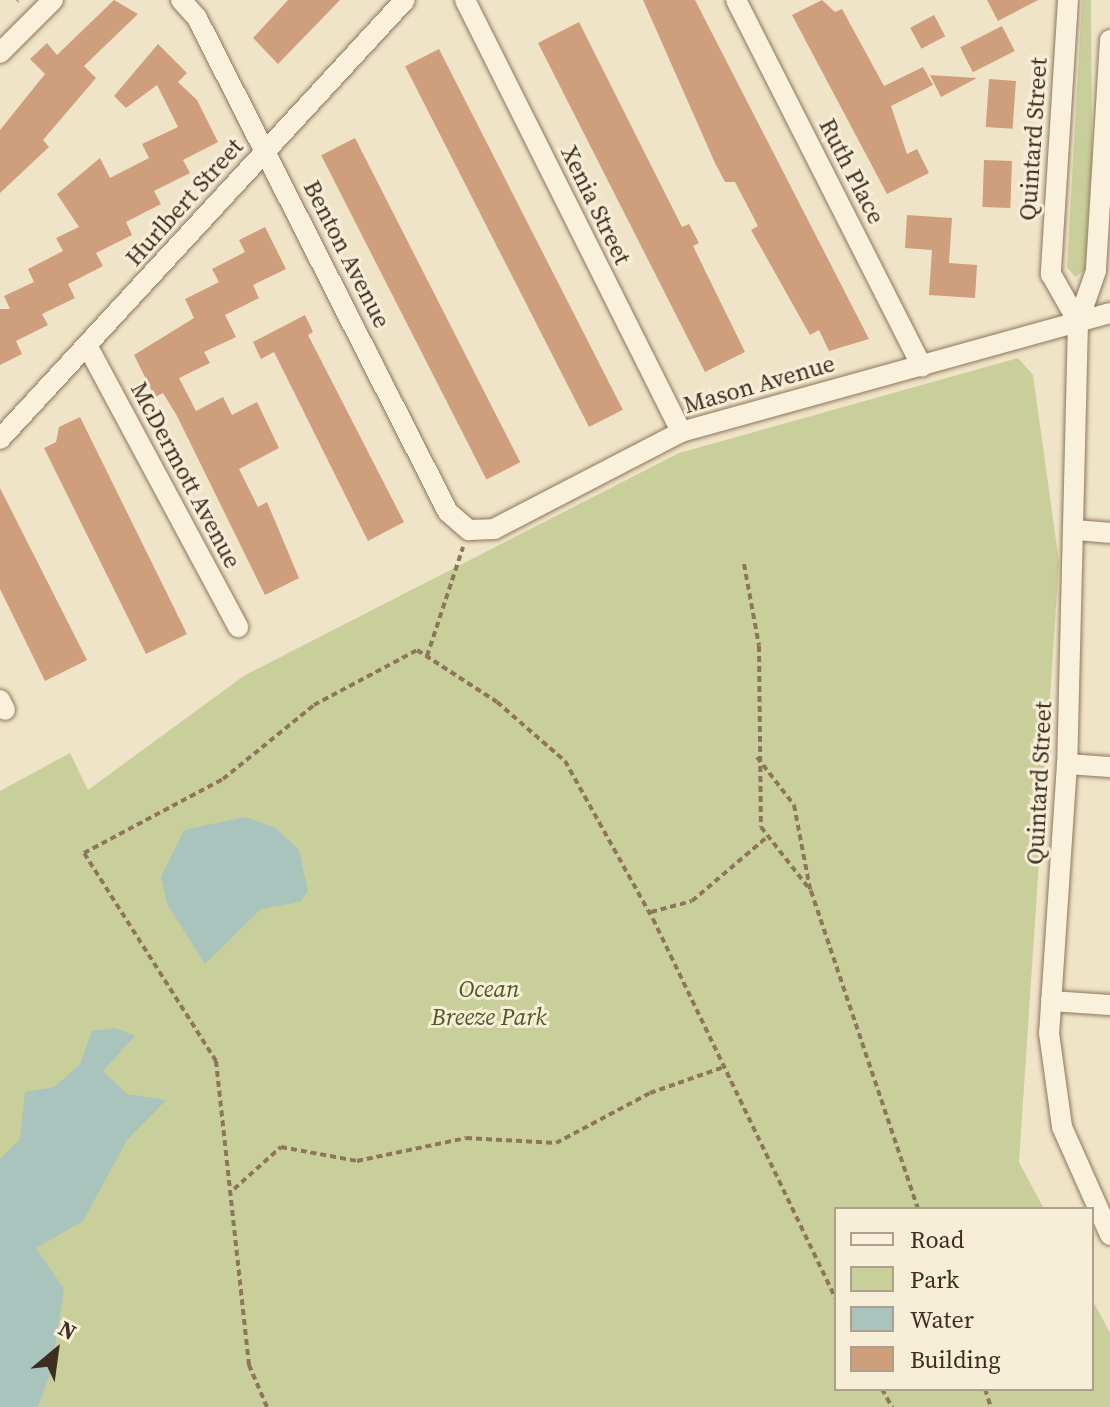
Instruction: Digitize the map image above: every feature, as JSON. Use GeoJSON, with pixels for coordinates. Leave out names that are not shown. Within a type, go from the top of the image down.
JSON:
{"type":"FeatureCollection","features":[{"type":"Feature","properties":{"kind":"street"},"geometry":{"type":"LineString","coordinates":[[0,53],[53,0]]}},
{"type":"Feature","properties":{"kind":"street","name":"Benton Avenue"},"geometry":{"type":"LineString","coordinates":[[181,0],[197,18],[266,150],[448,512],[469,530]]}},
{"type":"Feature","properties":{"kind":"street","name":"Hurlbert Street"},"geometry":{"type":"LineString","coordinates":[[0,439],[405,0]]}},
{"type":"Feature","properties":{"kind":"street","name":"Xenia Street"},"geometry":{"type":"LineString","coordinates":[[465,0],[681,432]]}},
{"type":"Feature","properties":{"kind":"street","name":"Ruth Place"},"geometry":{"type":"LineString","coordinates":[[736,0],[922,366]]}},
{"type":"Feature","properties":{"kind":"street","name":"Quintard Street"},"geometry":{"type":"LineString","coordinates":[[1068,0],[1051,274],[1078,322]]}},
{"type":"Feature","properties":{"kind":"street","name":"Quintard Street"},"geometry":{"type":"LineString","coordinates":[[1110,40],[1096,271],[1078,322],[1076,530],[1067,764],[1051,1001],[1054,1102],[1110,1235]]}},
{"type":"Feature","properties":{"kind":"street","name":"Mason Avenue"},"geometry":{"type":"LineString","coordinates":[[469,530],[494,529],[681,432],[1110,313]]}},
{"type":"Feature","properties":{"kind":"street","name":"McDermott Avenue"},"geometry":{"type":"LineString","coordinates":[[88,347],[238,627]]}},
{"type":"Feature","properties":{"kind":"street"},"geometry":{"type":"LineString","coordinates":[[1076,530],[1110,533]]}},
{"type":"Feature","properties":{"kind":"street"},"geometry":{"type":"LineString","coordinates":[[1067,764],[1110,767]]}},
{"type":"Feature","properties":{"kind":"street"},"geometry":{"type":"LineString","coordinates":[[1051,1001],[1110,1005]]}},
{"type":"Feature","properties":{"kind":"path"},"geometry":{"type":"LineString","coordinates":[[427,656],[469,530]]}},
{"type":"Feature","properties":{"kind":"path"},"geometry":{"type":"LineString","coordinates":[[744,564],[759,646],[756,811],[767,837],[811,891]]}},
{"type":"Feature","properties":{"kind":"path"},"geometry":{"type":"LineString","coordinates":[[267,1407],[249,1365],[234,1189],[211,1047],[84,853],[223,779],[374,667],[417,650],[497,702],[565,761],[649,912],[834,1296]]}},
{"type":"Feature","properties":{"kind":"path"},"geometry":{"type":"LineString","coordinates":[[757,757],[794,805],[811,891],[917,1207]]}},
{"type":"Feature","properties":{"kind":"path"},"geometry":{"type":"LineString","coordinates":[[649,912],[692,901],[767,837]]}},
{"type":"Feature","properties":{"kind":"path"},"geometry":{"type":"LineString","coordinates":[[234,1189],[281,1147],[357,1161],[466,1138],[556,1143],[650,1093],[725,1066]]}},
{"type":"Feature","properties":{"kind":"green space"},"geometry":{"type":"Polygon","coordinates":[[[1082,0],[1091,0],[1092,155],[1085,270],[1075,277],[1067,267],[1082,0]]]}},
{"type":"Feature","properties":{"kind":"green space","name":"Ocean Breeze Park"},"geometry":{"type":"Polygon","coordinates":[[[1018,358],[1033,375],[1059,562],[1019,1162],[1043,1207],[834,1207],[834,1391],[1094,1391],[1094,1303],[1110,1333],[1110,1407],[0,1407],[0,791],[70,753],[88,790],[245,675],[679,453],[1018,358]]]}},
{"type":"Feature","properties":{"kind":"water"},"geometry":{"type":"Polygon","coordinates":[[[246,817],[276,828],[299,850],[308,891],[300,902],[261,909],[205,964],[167,904],[161,877],[184,830],[246,817]]]}},
{"type":"Feature","properties":{"kind":"water"},"geometry":{"type":"Polygon","coordinates":[[[115,1028],[135,1036],[103,1071],[127,1094],[166,1100],[127,1140],[83,1221],[36,1248],[64,1289],[51,1371],[38,1407],[0,1407],[0,1159],[20,1139],[25,1092],[54,1087],[80,1064],[92,1031],[115,1028]]]}},
{"type":"Feature","properties":{"kind":"building"},"geometry":{"type":"Polygon","coordinates":[[[114,0],[138,14],[84,66],[96,78],[43,140],[49,147],[0,193],[0,130],[45,74],[30,59],[47,43],[57,55],[114,0]]]}},
{"type":"Feature","properties":{"kind":"building"},"geometry":{"type":"Polygon","coordinates":[[[288,0],[340,0],[278,64],[253,38],[288,0]]]}},
{"type":"Feature","properties":{"kind":"building"},"geometry":{"type":"Polygon","coordinates":[[[643,0],[695,0],[869,339],[829,351],[819,330],[810,335],[751,230],[758,226],[735,182],[725,182],[715,163],[643,0]]]}},
{"type":"Feature","properties":{"kind":"building"},"geometry":{"type":"Polygon","coordinates":[[[822,0],[835,12],[842,9],[884,86],[923,67],[933,85],[891,106],[907,154],[917,149],[929,173],[887,194],[792,15],[822,0]]]}},
{"type":"Feature","properties":{"kind":"building"},"geometry":{"type":"Polygon","coordinates":[[[987,0],[1038,0],[998,21],[987,0]]]}},
{"type":"Feature","properties":{"kind":"building"},"geometry":{"type":"Polygon","coordinates":[[[934,15],[945,36],[921,49],[910,28],[934,15]]]}},
{"type":"Feature","properties":{"kind":"building"},"geometry":{"type":"Polygon","coordinates":[[[579,22],[682,227],[689,224],[699,243],[693,246],[745,352],[705,372],[538,43],[579,22]]]}},
{"type":"Feature","properties":{"kind":"building"},"geometry":{"type":"Polygon","coordinates":[[[1002,26],[1015,51],[973,72],[960,47],[1002,26]]]}},
{"type":"Feature","properties":{"kind":"building"},"geometry":{"type":"Polygon","coordinates":[[[158,44],[187,73],[178,82],[197,100],[218,142],[183,160],[190,173],[154,191],[161,204],[126,222],[132,235],[96,253],[103,266],[68,284],[75,298],[42,314],[48,325],[16,341],[22,354],[0,365],[0,309],[10,309],[4,296],[34,282],[28,269],[63,251],[56,238],[79,227],[57,194],[100,158],[110,178],[149,158],[142,144],[178,127],[157,85],[126,108],[114,96],[158,44]]]}},
{"type":"Feature","properties":{"kind":"building"},"geometry":{"type":"Polygon","coordinates":[[[439,49],[623,410],[589,427],[405,66],[439,49]]]}},
{"type":"Feature","properties":{"kind":"building"},"geometry":{"type":"Polygon","coordinates":[[[930,75],[977,78],[941,97],[930,75]]]}},
{"type":"Feature","properties":{"kind":"building"},"geometry":{"type":"Polygon","coordinates":[[[989,79],[1016,81],[1013,129],[986,127],[989,79]]]}},
{"type":"Feature","properties":{"kind":"building"},"geometry":{"type":"Polygon","coordinates":[[[355,138],[520,462],[486,480],[321,155],[355,138]]]}},
{"type":"Feature","properties":{"kind":"building"},"geometry":{"type":"Polygon","coordinates":[[[984,160],[1012,161],[1010,208],[982,207],[984,160]]]}},
{"type":"Feature","properties":{"kind":"building"},"geometry":{"type":"Polygon","coordinates":[[[907,215],[952,218],[949,263],[977,265],[975,298],[929,295],[932,250],[905,248],[907,215]]]}},
{"type":"Feature","properties":{"kind":"building"},"geometry":{"type":"Polygon","coordinates":[[[265,227],[286,269],[253,285],[259,298],[225,315],[236,337],[204,352],[210,363],[179,378],[196,411],[223,397],[232,415],[257,402],[279,448],[239,469],[258,507],[267,502],[299,578],[265,595],[177,416],[163,393],[155,397],[134,355],[194,318],[185,299],[219,282],[212,269],[245,252],[239,240],[265,227]]]}},
{"type":"Feature","properties":{"kind":"building"},"geometry":{"type":"Polygon","coordinates":[[[305,315],[313,332],[308,335],[404,522],[368,541],[274,352],[261,359],[253,342],[305,315]]]}},
{"type":"Feature","properties":{"kind":"building"},"geometry":{"type":"Polygon","coordinates":[[[80,417],[187,634],[146,654],[44,448],[56,442],[59,427],[80,417]]]}},
{"type":"Feature","properties":{"kind":"building"},"geometry":{"type":"Polygon","coordinates":[[[0,488],[87,660],[45,681],[0,589],[0,488]]]}}]}
